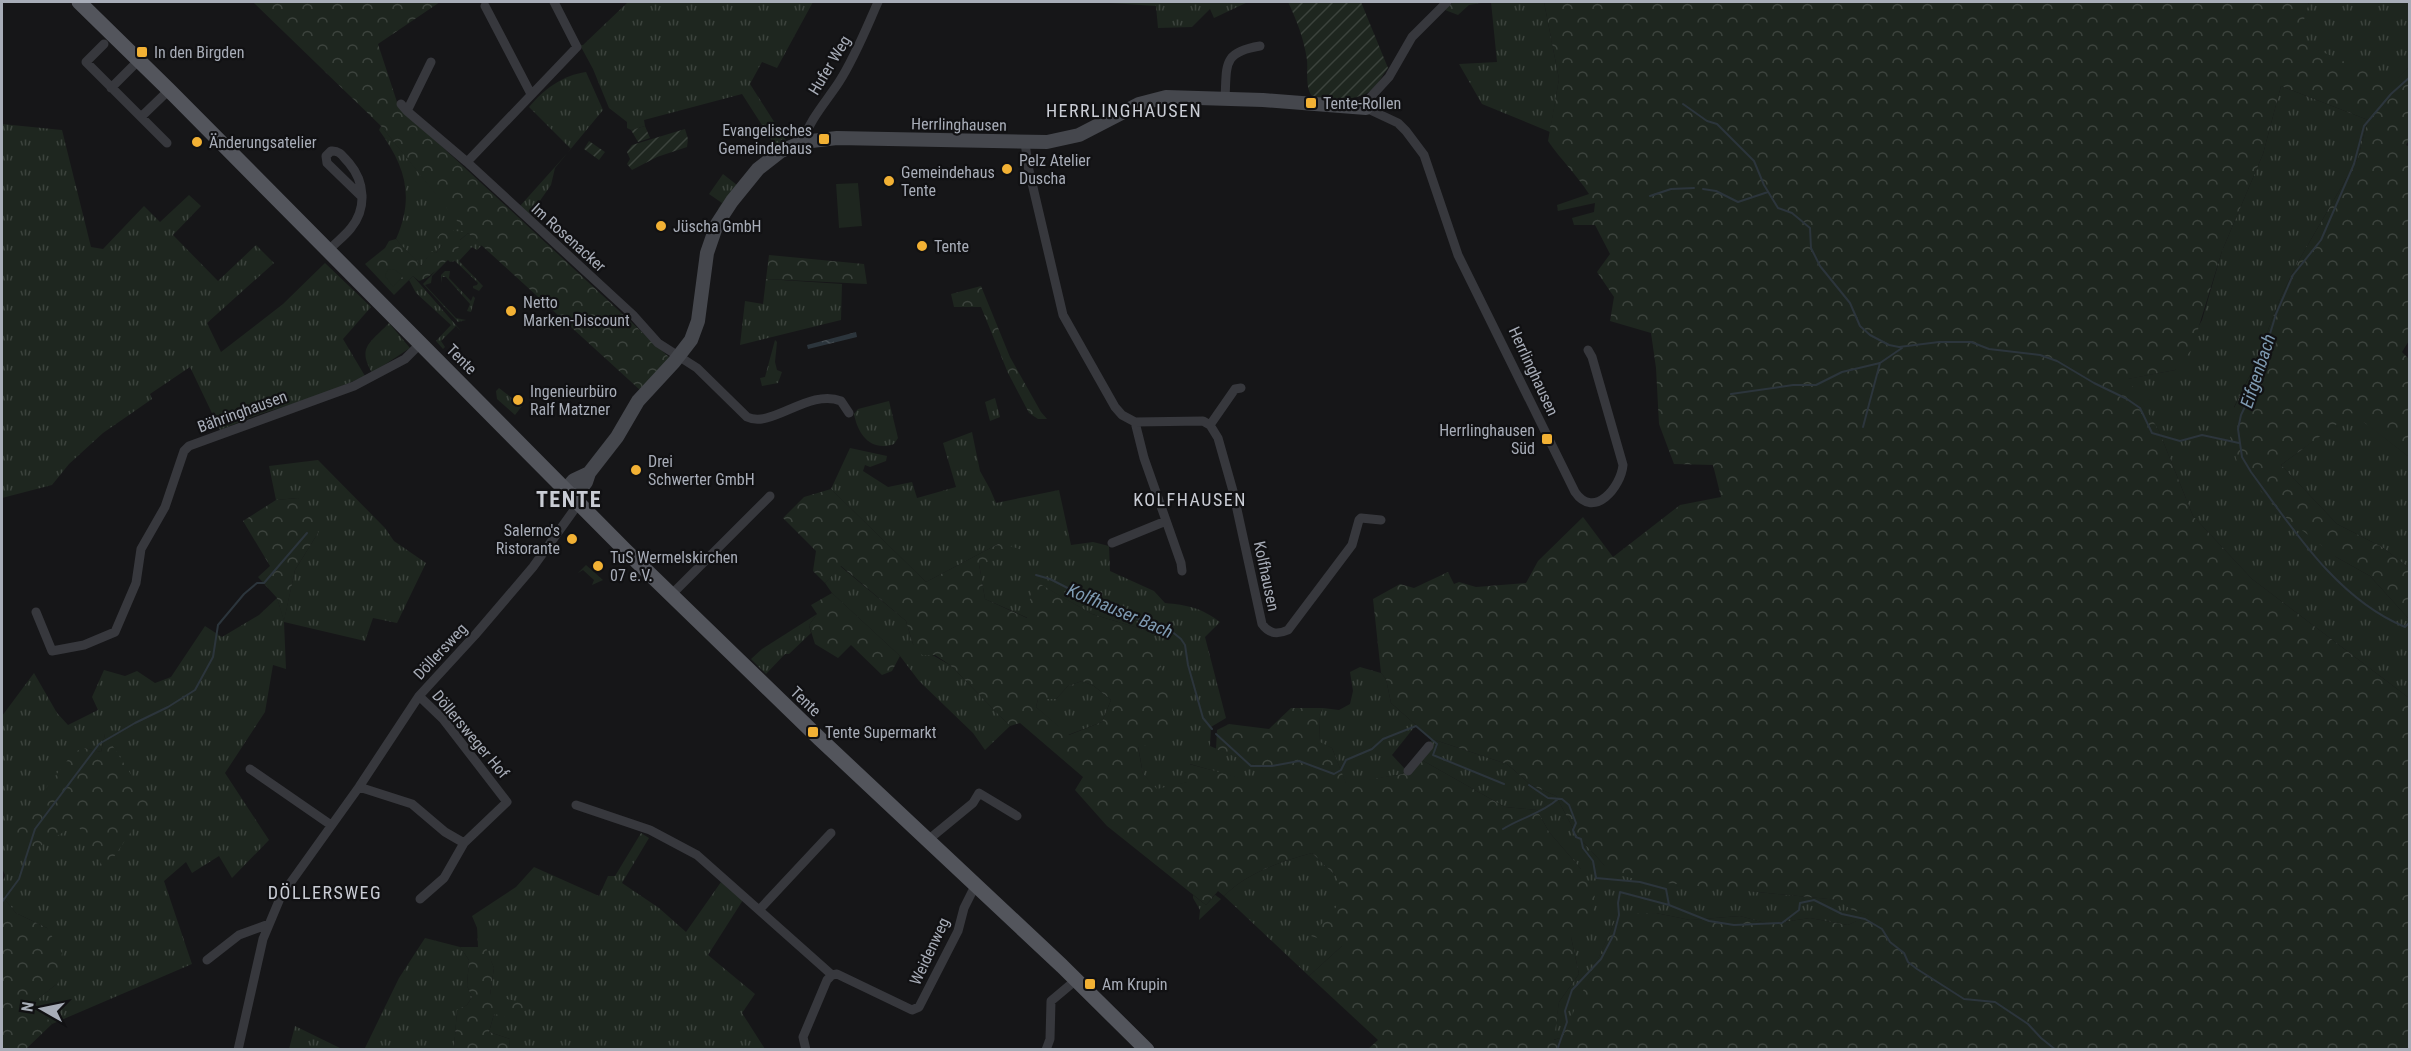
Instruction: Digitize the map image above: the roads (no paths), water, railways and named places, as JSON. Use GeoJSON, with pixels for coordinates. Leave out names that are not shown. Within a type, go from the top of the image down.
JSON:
{"type":"FeatureCollection","features":[{"type":"Feature","properties":{"kind":"main road","name":"Tente"},"geometry":{"type":"LineString","coordinates":[[79,2],[671,595],[1147,1050]]}},
{"type":"Feature","properties":{"kind":"street"},"geometry":{"type":"LineString","coordinates":[[467,162],[577,47],[554,2]]}},
{"type":"Feature","properties":{"kind":"street","name":"Hufer Weg"},"geometry":{"type":"LineString","coordinates":[[803,142],[806,129],[839,81],[860,45],[878,2]]}},
{"type":"Feature","properties":{"kind":"street"},"geometry":{"type":"LineString","coordinates":[[1366,108],[1366,102],[1386,82],[1412,37],[1448,2]]}},
{"type":"Feature","properties":{"kind":"street"},"geometry":{"type":"LineString","coordinates":[[485,6],[531,94]]}},
{"type":"Feature","properties":{"kind":"street"},"geometry":{"type":"LineString","coordinates":[[104,44],[86,62],[167,143]]}},
{"type":"Feature","properties":{"kind":"street"},"geometry":{"type":"LineString","coordinates":[[1225,98],[1227,66],[1230,57],[1244,49],[1260,46]]}},
{"type":"Feature","properties":{"kind":"street"},"geometry":{"type":"LineString","coordinates":[[111,88],[139,60]]}},
{"type":"Feature","properties":{"kind":"street","name":"Im Rosenacker"},"geometry":{"type":"LineString","coordinates":[[431,62],[404,108],[467,162],[633,315],[658,343],[677,359]]}},
{"type":"Feature","properties":{"kind":"street"},"geometry":{"type":"LineString","coordinates":[[141,117],[169,90]]}},
{"type":"Feature","properties":{"kind":"street","name":"Herrlinghausen"},"geometry":{"type":"LineString","coordinates":[[573,497],[574,480],[589,473],[617,437],[644,394],[677,359],[692,338],[698,321],[704,264],[717,224],[758,169],[781,150],[803,142],[837,138],[1047,142],[1079,135],[1139,104],[1154,99],[1180,96],[1366,108],[1398,123],[1422,152],[1458,255],[1575,492],[1582,499],[1592,502],[1601,501],[1612,493],[1618,483],[1623,465],[1588,350]]}},
{"type":"Feature","properties":{"kind":"street"},"geometry":{"type":"LineString","coordinates":[[1025,142],[1028,166],[1063,315],[1115,407],[1122,415],[1135,422],[1191,420],[1203,421],[1210,425],[1235,389],[1241,388]]}},
{"type":"Feature","properties":{"kind":"street"},"geometry":{"type":"LineString","coordinates":[[328,251],[350,230],[359,216],[362,197],[361,183],[355,170],[339,152],[331,151],[326,156],[327,163],[362,197]]}},
{"type":"Feature","properties":{"kind":"street","name":"Bähringhausen"},"geometry":{"type":"LineString","coordinates":[[36,612],[52,651],[84,645],[115,632],[136,583],[141,549],[165,507],[184,451],[189,446],[354,386],[405,359],[420,344]]}},
{"type":"Feature","properties":{"kind":"street"},"geometry":{"type":"LineString","coordinates":[[677,359],[697,368],[742,414],[753,420],[770,417],[798,405],[829,398],[841,401],[849,413]]}},
{"type":"Feature","properties":{"kind":"street"},"geometry":{"type":"LineString","coordinates":[[1135,422],[1144,458],[1182,572]]}},
{"type":"Feature","properties":{"kind":"street","name":"Kolfhausen"},"geometry":{"type":"LineString","coordinates":[[1210,425],[1218,438],[1233,491],[1262,624],[1273,633],[1288,630],[1311,597],[1344,558],[1352,545],[1359,520],[1361,518],[1381,520]]}},
{"type":"Feature","properties":{"kind":"street"},"geometry":{"type":"LineString","coordinates":[[671,595],[770,496]]}},
{"type":"Feature","properties":{"kind":"street","name":"Döllersweg"},"geometry":{"type":"LineString","coordinates":[[238,1050],[269,924],[282,896],[359,787],[419,696],[533,567],[573,497]]}},
{"type":"Feature","properties":{"kind":"street"},"geometry":{"type":"LineString","coordinates":[[1112,543],[1166,521]]}},
{"type":"Feature","properties":{"kind":"street","name":"Döllersweger Hof"},"geometry":{"type":"LineString","coordinates":[[419,696],[443,719],[507,802],[464,843],[444,878],[420,899]]}},
{"type":"Feature","properties":{"kind":"street"},"geometry":{"type":"LineString","coordinates":[[1408,771],[1429,746]]}},
{"type":"Feature","properties":{"kind":"street"},"geometry":{"type":"LineString","coordinates":[[250,769],[332,825]]}},
{"type":"Feature","properties":{"kind":"street"},"geometry":{"type":"LineString","coordinates":[[359,787],[412,804],[445,832],[464,843]]}},
{"type":"Feature","properties":{"kind":"street"},"geometry":{"type":"LineString","coordinates":[[928,840],[973,803],[979,793],[1017,816]]}},
{"type":"Feature","properties":{"kind":"street","name":"Weidenweg"},"geometry":{"type":"LineString","coordinates":[[576,805],[650,830],[697,855],[832,975],[837,974],[912,1010],[919,1007],[958,931],[964,908],[975,886]]}},
{"type":"Feature","properties":{"kind":"street"},"geometry":{"type":"LineString","coordinates":[[760,909],[831,833]]}},
{"type":"Feature","properties":{"kind":"street"},"geometry":{"type":"LineString","coordinates":[[207,960],[239,935],[269,924]]}},
{"type":"Feature","properties":{"kind":"street"},"geometry":{"type":"LineString","coordinates":[[802,1048],[803,1037],[809,1022],[827,980],[832,975]]}},
{"type":"Feature","properties":{"kind":"street"},"geometry":{"type":"LineString","coordinates":[[1046,1050],[1050,1039],[1051,1001],[1076,980]]}},
{"type":"Feature","properties":{"kind":"water"},"geometry":{"type":"Polygon","coordinates":[[[856,332],[857,337],[808,349],[807,345],[856,332]]]}},
{"type":"Feature","properties":{"kind":"waterway","name":"Eifgenbach"},"geometry":{"type":"LineString","coordinates":[[2410,77],[2391,94],[2364,126],[2354,164],[2321,240],[2293,275],[2276,314],[2253,390],[2241,415],[2238,429],[2242,457],[2251,472],[2318,560],[2337,581],[2381,615],[2405,627],[2410,622]]}},
{"type":"Feature","properties":{"kind":"waterway"},"geometry":{"type":"LineString","coordinates":[[1683,104],[1707,121],[1717,124],[1754,161],[1764,185],[1778,208],[1792,213],[1810,228],[1811,248],[1820,266],[1850,303],[1860,326],[1870,335],[1889,345],[1899,347],[1939,342],[1971,342],[1989,349],[2040,355],[2057,361],[2140,408],[2152,433],[2180,441],[2202,435],[2239,443]]}},
{"type":"Feature","properties":{"kind":"waterway"},"geometry":{"type":"LineString","coordinates":[[1650,196],[1671,189],[1694,188]]}},
{"type":"Feature","properties":{"kind":"waterway"},"geometry":{"type":"LineString","coordinates":[[1703,189],[1716,191],[1738,202],[1768,192]]}},
{"type":"Feature","properties":{"kind":"waterway"},"geometry":{"type":"LineString","coordinates":[[1731,394],[1793,385],[1816,385],[1842,372],[1880,363],[1902,348]]}},
{"type":"Feature","properties":{"kind":"waterway"},"geometry":{"type":"LineString","coordinates":[[1863,427],[1880,363]]}},
{"type":"Feature","properties":{"kind":"waterway"},"geometry":{"type":"LineString","coordinates":[[2,902],[19,879],[35,829],[99,744],[195,690],[213,657],[218,625],[244,594],[257,583],[264,583],[307,533]]}},
{"type":"Feature","properties":{"kind":"waterway","name":"Kolfhauser Bach"},"geometry":{"type":"LineString","coordinates":[[1036,575],[1050,579],[1097,603],[1144,621],[1150,621],[1163,629],[1170,630],[1181,639],[1185,645],[1188,665],[1203,718],[1212,729]]}},
{"type":"Feature","properties":{"kind":"waterway","name":"Kolfhauser Bach"},"geometry":{"type":"LineString","coordinates":[[1216,734],[1251,766],[1272,766],[1299,761],[1334,774],[1341,770],[1346,760],[1372,749],[1383,739],[1416,726],[1437,744],[1433,755],[1504,784]]}},
{"type":"Feature","properties":{"kind":"waterway","name":"Kolfhauser Bach"},"geometry":{"type":"LineString","coordinates":[[1529,785],[1548,798],[1562,799],[1569,805],[1576,823],[1573,830],[1576,837],[1581,839],[1583,848],[1593,861],[1596,878],[1640,882],[1666,889],[1669,905],[1709,921],[1734,925],[1782,923],[1799,910],[1800,903],[1814,900],[1842,914],[1865,919],[1882,929],[1890,942],[1904,953],[1908,962],[1917,969],[1964,999],[1995,1002],[2028,1024],[2056,1050]]}},
{"type":"Feature","properties":{"kind":"waterway"},"geometry":{"type":"LineString","coordinates":[[1503,829],[1558,799]]}},
{"type":"Feature","properties":{"kind":"waterway"},"geometry":{"type":"LineString","coordinates":[[1557,1050],[1567,1022],[1565,1011],[1572,990],[1601,959],[1614,934],[1619,915],[1620,892],[1669,905]]}},
{"type":"Feature","properties":{"kind":"place","name":"In den Birgden"},"geometry":{"type":"Point","coordinates":[142,52]}},
{"type":"Feature","properties":{"kind":"place","name":"Tente-Rollen"},"geometry":{"type":"Point","coordinates":[1311,103]}},
{"type":"Feature","properties":{"kind":"place","name":"Evangelisches Gemeindehaus"},"geometry":{"type":"Point","coordinates":[824,139]}},
{"type":"Feature","properties":{"kind":"place","name":"Änderungsatelier"},"geometry":{"type":"Point","coordinates":[197,142]}},
{"type":"Feature","properties":{"kind":"place","name":"Pelz Atelier Duscha"},"geometry":{"type":"Point","coordinates":[1007,169]}},
{"type":"Feature","properties":{"kind":"place","name":"Gemeindehaus Tente"},"geometry":{"type":"Point","coordinates":[889,181]}},
{"type":"Feature","properties":{"kind":"place","name":"Jüscha GmbH"},"geometry":{"type":"Point","coordinates":[661,226]}},
{"type":"Feature","properties":{"kind":"place","name":"Tente"},"geometry":{"type":"Point","coordinates":[922,246]}},
{"type":"Feature","properties":{"kind":"place","name":"Netto Marken-Discount"},"geometry":{"type":"Point","coordinates":[511,311]}},
{"type":"Feature","properties":{"kind":"place","name":"Ingenieurbüro Ralf Matzner"},"geometry":{"type":"Point","coordinates":[518,400]}},
{"type":"Feature","properties":{"kind":"place","name":"Herrlinghausen Süd"},"geometry":{"type":"Point","coordinates":[1547,439]}},
{"type":"Feature","properties":{"kind":"place","name":"Drei Schwerter GmbH"},"geometry":{"type":"Point","coordinates":[636,470]}},
{"type":"Feature","properties":{"kind":"place","name":"Salerno's Ristorante"},"geometry":{"type":"Point","coordinates":[572,539]}},
{"type":"Feature","properties":{"kind":"place","name":"TuS Wermelskirchen 07 e.V."},"geometry":{"type":"Point","coordinates":[598,566]}},
{"type":"Feature","properties":{"kind":"place","name":"Tente Supermarkt"},"geometry":{"type":"Point","coordinates":[813,732]}},
{"type":"Feature","properties":{"kind":"place","name":"Am Krupin"},"geometry":{"type":"Point","coordinates":[1090,984]}},
{"type":"Feature","properties":{"kind":"district","name":"HERRLINGHAUSEN"},"geometry":{"type":"Point","coordinates":[1124,111]}},
{"type":"Feature","properties":{"kind":"district","name":"TENTE"},"geometry":{"type":"Point","coordinates":[569,499]}},
{"type":"Feature","properties":{"kind":"district","name":"KOLFHAUSEN"},"geometry":{"type":"Point","coordinates":[1190,500]}},
{"type":"Feature","properties":{"kind":"district","name":"DÖLLERSWEG"},"geometry":{"type":"Point","coordinates":[325,893]}}]}
